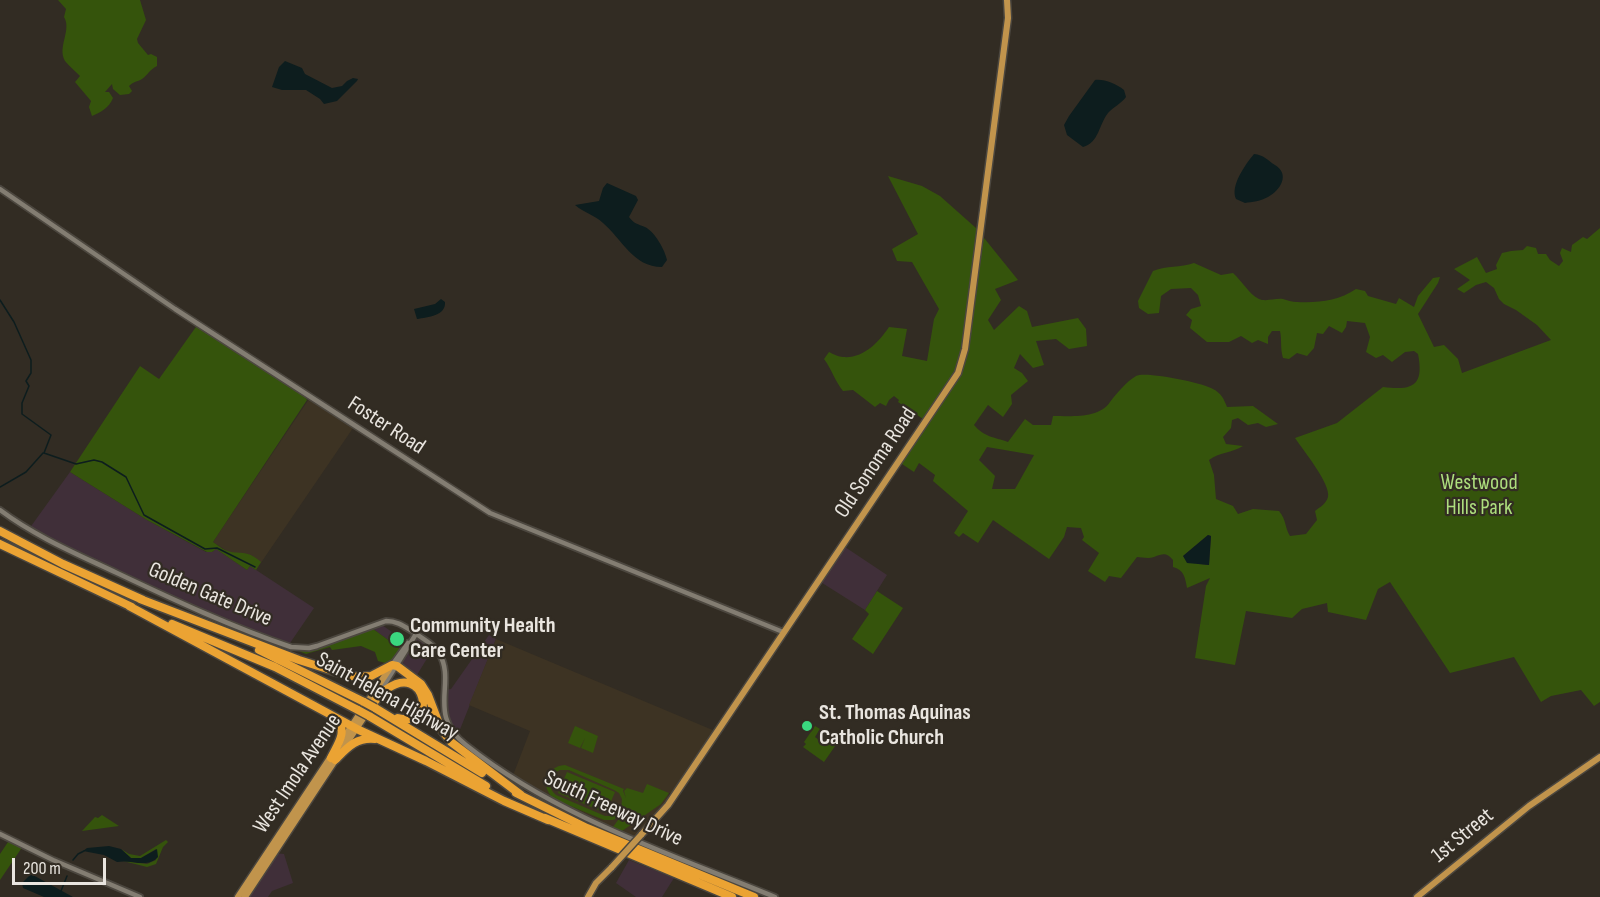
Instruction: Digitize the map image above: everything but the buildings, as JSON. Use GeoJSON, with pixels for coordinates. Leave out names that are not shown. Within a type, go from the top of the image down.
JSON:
{"type":"FeatureCollection","features":[{"type":"Feature","properties":{"kind":"highway","name":"Saint Helena Highway"},"geometry":{"type":"LineString","coordinates":[[0,531],[63,564],[265,652],[364,702],[371,711],[494,791],[548,820],[732,897]]}},
{"type":"Feature","properties":{"kind":"highway","name":"Saint Helena Highway"},"geometry":{"type":"LineString","coordinates":[[0,544],[129,606],[268,665],[358,710],[371,711],[520,795],[587,828],[754,897]]}},
{"type":"Feature","properties":{"kind":"highway"},"geometry":{"type":"LineString","coordinates":[[140,598],[299,660],[340,673],[364,677],[394,665],[421,684],[428,695],[441,729],[451,742],[520,795]]}},
{"type":"Feature","properties":{"kind":"highway"},"geometry":{"type":"LineString","coordinates":[[129,606],[332,716],[512,805],[548,820]]}},
{"type":"Feature","properties":{"kind":"highway"},"geometry":{"type":"LineString","coordinates":[[397,684],[413,685],[423,696],[423,706],[420,712],[411,719],[371,711],[384,691],[397,684]]}},
{"type":"Feature","properties":{"kind":"highway"},"geometry":{"type":"LineString","coordinates":[[332,716],[341,724],[342,730],[333,759]]}},
{"type":"Feature","properties":{"kind":"highway"},"geometry":{"type":"LineString","coordinates":[[333,759],[364,738],[386,742]]}},
{"type":"Feature","properties":{"kind":"main road","name":"Old Sonoma Road"},"geometry":{"type":"LineString","coordinates":[[590,897],[602,878],[668,805],[952,382],[962,362],[1008,18],[1007,0]]}},
{"type":"Feature","properties":{"kind":"main road","name":"West Imola Avenue"},"geometry":{"type":"LineString","coordinates":[[245,897],[394,665]]}},
{"type":"Feature","properties":{"kind":"main road","name":"West Imola Avenue"},"geometry":{"type":"LineString","coordinates":[[354,727],[371,711]]}},
{"type":"Feature","properties":{"kind":"main road","name":"1st Street"},"geometry":{"type":"LineString","coordinates":[[1417,897],[1533,804],[1600,757]]}},
{"type":"Feature","properties":{"kind":"main road","name":"West Imola Avenue"},"geometry":{"type":"LineString","coordinates":[[238,897],[333,759]]}},
{"type":"Feature","properties":{"kind":"street","name":"Foster Road"},"geometry":{"type":"LineString","coordinates":[[0,189],[175,309],[490,513],[783,632]]}},
{"type":"Feature","properties":{"kind":"street","name":"Golden Gate Drive"},"geometry":{"type":"LineString","coordinates":[[0,510],[51,542],[190,606],[291,647],[317,646],[386,621],[398,622],[416,634]]}},
{"type":"Feature","properties":{"kind":"street","name":"West Imola Avenue"},"geometry":{"type":"LineString","coordinates":[[371,711],[394,665],[416,634]]}},
{"type":"Feature","properties":{"kind":"street","name":"South Freeway Drive"},"geometry":{"type":"LineString","coordinates":[[416,634],[434,647],[443,663],[444,710],[450,728],[460,740],[482,757],[522,784],[573,813],[775,897]]}},
{"type":"Feature","properties":{"kind":"street"},"geometry":{"type":"LineString","coordinates":[[0,834],[140,897]]}},
{"type":"Feature","properties":{"kind":"shaded area"},"geometry":{"type":"Polygon","coordinates":[[[285,61],[302,68],[305,74],[332,88],[342,86],[353,78],[358,79],[337,101],[324,104],[306,90],[282,90],[272,87],[279,67],[285,61]]]}},
{"type":"Feature","properties":{"kind":"shaded area"},"geometry":{"type":"Polygon","coordinates":[[[1095,80],[1106,81],[1118,86],[1124,90],[1126,97],[1108,113],[1092,142],[1083,147],[1067,135],[1064,125],[1095,80]]]}},
{"type":"Feature","properties":{"kind":"shaded area"},"geometry":{"type":"Polygon","coordinates":[[[1254,154],[1263,157],[1280,169],[1283,177],[1277,190],[1268,197],[1245,203],[1236,199],[1235,188],[1254,154]]]}},
{"type":"Feature","properties":{"kind":"shaded area"},"geometry":{"type":"Polygon","coordinates":[[[607,183],[636,196],[638,200],[629,217],[649,229],[659,242],[667,260],[662,267],[643,262],[629,251],[600,220],[575,205],[599,201],[607,183]]]}},
{"type":"Feature","properties":{"kind":"shaded area"},"geometry":{"type":"Polygon","coordinates":[[[441,299],[445,302],[443,310],[417,319],[414,309],[435,304],[441,299]]]}},
{"type":"Feature","properties":{"kind":"shaded area"},"geometry":{"type":"Polygon","coordinates":[[[309,399],[353,428],[256,570],[213,542],[309,399]]]}},
{"type":"Feature","properties":{"kind":"shaded area"},"geometry":{"type":"Polygon","coordinates":[[[70,472],[147,520],[206,552],[216,549],[247,570],[250,566],[314,608],[288,646],[190,606],[29,529],[70,472]]]}},
{"type":"Feature","properties":{"kind":"shaded area"},"geometry":{"type":"Polygon","coordinates":[[[1208,535],[1211,536],[1209,565],[1187,563],[1183,556],[1208,535]]]}},
{"type":"Feature","properties":{"kind":"shaded area"},"geometry":{"type":"Polygon","coordinates":[[[842,545],[887,575],[865,610],[819,581],[842,545]]]}},
{"type":"Feature","properties":{"kind":"shaded area"},"geometry":{"type":"Polygon","coordinates":[[[379,623],[408,643],[402,650],[369,626],[379,623]]]}},
{"type":"Feature","properties":{"kind":"shaded area"},"geometry":{"type":"Polygon","coordinates":[[[416,634],[434,647],[417,675],[399,663],[416,634]]]}},
{"type":"Feature","properties":{"kind":"shaded area"},"geometry":{"type":"Polygon","coordinates":[[[489,635],[496,639],[457,737],[447,720],[444,690],[451,689],[489,635]]]}},
{"type":"Feature","properties":{"kind":"shaded area"},"geometry":{"type":"Polygon","coordinates":[[[496,639],[715,731],[674,793],[669,793],[668,804],[636,840],[587,819],[512,778],[530,731],[469,705],[496,639]]]}},
{"type":"Feature","properties":{"kind":"shaded area"},"geometry":{"type":"Polygon","coordinates":[[[109,846],[121,849],[131,858],[141,858],[157,849],[158,857],[154,861],[144,863],[117,862],[104,855],[83,851],[87,848],[109,846]]]}},
{"type":"Feature","properties":{"kind":"shaded area"},"geometry":{"type":"Polygon","coordinates":[[[274,853],[284,854],[293,883],[272,891],[268,897],[245,897],[274,853]]]}},
{"type":"Feature","properties":{"kind":"shaded area"},"geometry":{"type":"Polygon","coordinates":[[[629,860],[674,878],[662,897],[636,897],[616,883],[629,860]]]}},
{"type":"Feature","properties":{"kind":"shaded area"},"geometry":{"type":"Polygon","coordinates":[[[31,874],[73,897],[44,897],[23,888],[22,883],[31,874]]]}},
{"type":"Feature","properties":{"kind":"green space"},"geometry":{"type":"Polygon","coordinates":[[[58,0],[140,0],[146,20],[137,39],[138,43],[148,55],[157,57],[157,66],[142,79],[129,86],[132,91],[129,94],[120,95],[113,89],[112,84],[105,92],[109,92],[113,98],[104,109],[92,116],[89,107],[91,101],[75,82],[80,76],[63,56],[66,9],[58,0]]]}},
{"type":"Feature","properties":{"kind":"green space","name":"Westwood Hills Park"},"geometry":{"type":"Polygon","coordinates":[[[888,176],[922,186],[940,196],[976,228],[1018,280],[995,289],[1001,300],[988,320],[994,330],[1019,306],[1027,311],[1032,327],[1078,318],[1086,329],[1087,346],[1069,349],[1056,339],[1036,341],[1044,365],[1033,368],[1020,354],[1014,368],[1028,381],[1011,395],[1012,404],[1003,417],[988,405],[974,425],[978,429],[1008,442],[1025,419],[1033,425],[1051,425],[1053,416],[1092,414],[1105,407],[1136,376],[1175,378],[1207,387],[1220,394],[1227,407],[1253,406],[1278,424],[1266,427],[1258,423],[1248,425],[1238,418],[1232,420],[1231,428],[1223,437],[1226,444],[1243,446],[1209,460],[1214,475],[1216,499],[1233,506],[1238,514],[1253,509],[1279,511],[1290,536],[1306,534],[1317,520],[1315,511],[1328,497],[1328,491],[1321,476],[1295,438],[1337,423],[1383,387],[1402,388],[1414,384],[1419,373],[1418,354],[1414,351],[1405,352],[1392,362],[1383,355],[1376,358],[1366,352],[1370,337],[1365,323],[1347,321],[1342,333],[1329,326],[1323,334],[1317,333],[1314,348],[1307,356],[1297,353],[1289,359],[1283,358],[1280,331],[1272,331],[1268,337],[1268,344],[1258,340],[1252,343],[1241,336],[1229,342],[1207,342],[1190,328],[1192,320],[1186,315],[1191,309],[1201,306],[1198,295],[1191,288],[1171,289],[1161,296],[1159,313],[1148,314],[1139,308],[1138,301],[1153,271],[1194,263],[1221,275],[1233,273],[1252,294],[1262,300],[1320,301],[1335,299],[1356,289],[1365,291],[1368,296],[1396,304],[1399,298],[1414,307],[1418,296],[1433,278],[1440,277],[1418,314],[1434,347],[1444,345],[1458,359],[1462,373],[1551,340],[1537,325],[1504,304],[1494,288],[1486,282],[1464,293],[1457,289],[1470,280],[1454,269],[1477,257],[1486,273],[1497,269],[1496,265],[1502,253],[1523,250],[1527,246],[1536,248],[1538,254],[1546,254],[1559,266],[1563,261],[1560,253],[1562,248],[1571,252],[1572,245],[1583,237],[1587,239],[1600,228],[1600,702],[1594,706],[1581,690],[1551,696],[1541,702],[1514,657],[1450,673],[1390,582],[1378,589],[1366,620],[1328,612],[1327,603],[1302,609],[1292,618],[1246,611],[1235,665],[1195,658],[1206,586],[1210,578],[1187,588],[1183,574],[1173,567],[1171,557],[1162,555],[1150,558],[1137,557],[1121,578],[1109,576],[1105,582],[1088,571],[1099,553],[1082,540],[1084,537],[1081,528],[1067,527],[1064,537],[1049,559],[993,520],[978,543],[963,533],[959,537],[954,533],[968,511],[933,481],[935,475],[919,463],[914,472],[899,462],[926,421],[898,402],[899,400],[894,396],[886,406],[880,403],[875,407],[853,390],[843,391],[824,359],[829,352],[838,356],[850,357],[864,352],[875,344],[889,327],[907,329],[902,356],[927,361],[934,319],[939,309],[912,262],[897,261],[892,249],[918,234],[888,176]],[[987,447],[979,460],[995,476],[992,489],[1015,489],[1034,455],[987,447]],[[1208,535],[1183,556],[1200,564],[1209,565],[1211,536],[1208,535]]]}},
{"type":"Feature","properties":{"kind":"green space"},"geometry":{"type":"Polygon","coordinates":[[[198,324],[300,389],[307,400],[213,542],[225,550],[256,558],[261,562],[256,570],[250,566],[247,570],[216,549],[207,552],[147,520],[70,472],[140,366],[159,379],[198,324]]]}},
{"type":"Feature","properties":{"kind":"green space"},"geometry":{"type":"Polygon","coordinates":[[[877,591],[903,608],[873,654],[852,639],[869,614],[865,610],[877,591]]]}},
{"type":"Feature","properties":{"kind":"green space"},"geometry":{"type":"Polygon","coordinates":[[[369,626],[402,650],[392,665],[378,661],[375,652],[361,646],[332,650],[330,647],[306,654],[281,644],[309,648],[369,626]]]}},
{"type":"Feature","properties":{"kind":"green space"},"geometry":{"type":"Polygon","coordinates":[[[575,726],[598,736],[593,753],[581,748],[585,738],[580,748],[568,743],[575,726]]]}},
{"type":"Feature","properties":{"kind":"green space"},"geometry":{"type":"Polygon","coordinates":[[[815,726],[820,729],[815,737],[826,745],[837,737],[840,739],[824,762],[803,747],[815,726]]]}},
{"type":"Feature","properties":{"kind":"green space"},"geometry":{"type":"Polygon","coordinates":[[[565,765],[624,789],[623,791],[626,798],[624,791],[627,788],[643,793],[647,784],[669,793],[661,804],[622,831],[613,827],[621,816],[613,820],[604,820],[556,800],[551,795],[547,790],[547,779],[553,769],[565,765]],[[560,770],[551,778],[551,788],[556,795],[605,816],[614,816],[621,810],[622,799],[619,793],[569,770],[560,770]]]}},
{"type":"Feature","properties":{"kind":"green space"},"geometry":{"type":"Polygon","coordinates":[[[567,772],[615,792],[606,813],[558,793],[567,772]]]}},
{"type":"Feature","properties":{"kind":"green space"},"geometry":{"type":"Polygon","coordinates":[[[102,815],[119,826],[82,831],[95,817],[102,815]]]}},
{"type":"Feature","properties":{"kind":"green space"},"geometry":{"type":"Polygon","coordinates":[[[10,839],[23,846],[0,880],[0,854],[10,839]]]}},
{"type":"Feature","properties":{"kind":"green space"},"geometry":{"type":"Polygon","coordinates":[[[166,840],[168,842],[163,847],[156,864],[147,867],[123,861],[147,864],[156,860],[156,849],[141,858],[131,858],[121,849],[129,854],[140,856],[166,840]]]}},
{"type":"Feature","properties":{"kind":"waterway"},"geometry":{"type":"LineString","coordinates":[[0,300],[14,322],[31,360],[31,373],[26,381],[29,386],[22,403],[22,414],[51,435],[44,453],[76,464],[94,460],[102,462],[126,477],[144,515],[205,549],[217,548],[255,567]]}},
{"type":"Feature","properties":{"kind":"waterway"},"geometry":{"type":"LineString","coordinates":[[0,487],[26,472],[43,453]]}},
{"type":"Feature","properties":{"kind":"waterway"},"geometry":{"type":"LineString","coordinates":[[73,860],[84,851]]}},
{"type":"Feature","properties":{"kind":"waterway"},"geometry":{"type":"LineString","coordinates":[[61,891],[67,876]]}},
{"type":"Feature","properties":{"kind":"place","name":"Community Health Care Center"},"geometry":{"type":"Point","coordinates":[397,639]}},
{"type":"Feature","properties":{"kind":"place","name":"St. Thomas Aquinas Catholic Church"},"geometry":{"type":"Point","coordinates":[807,726]}}]}
